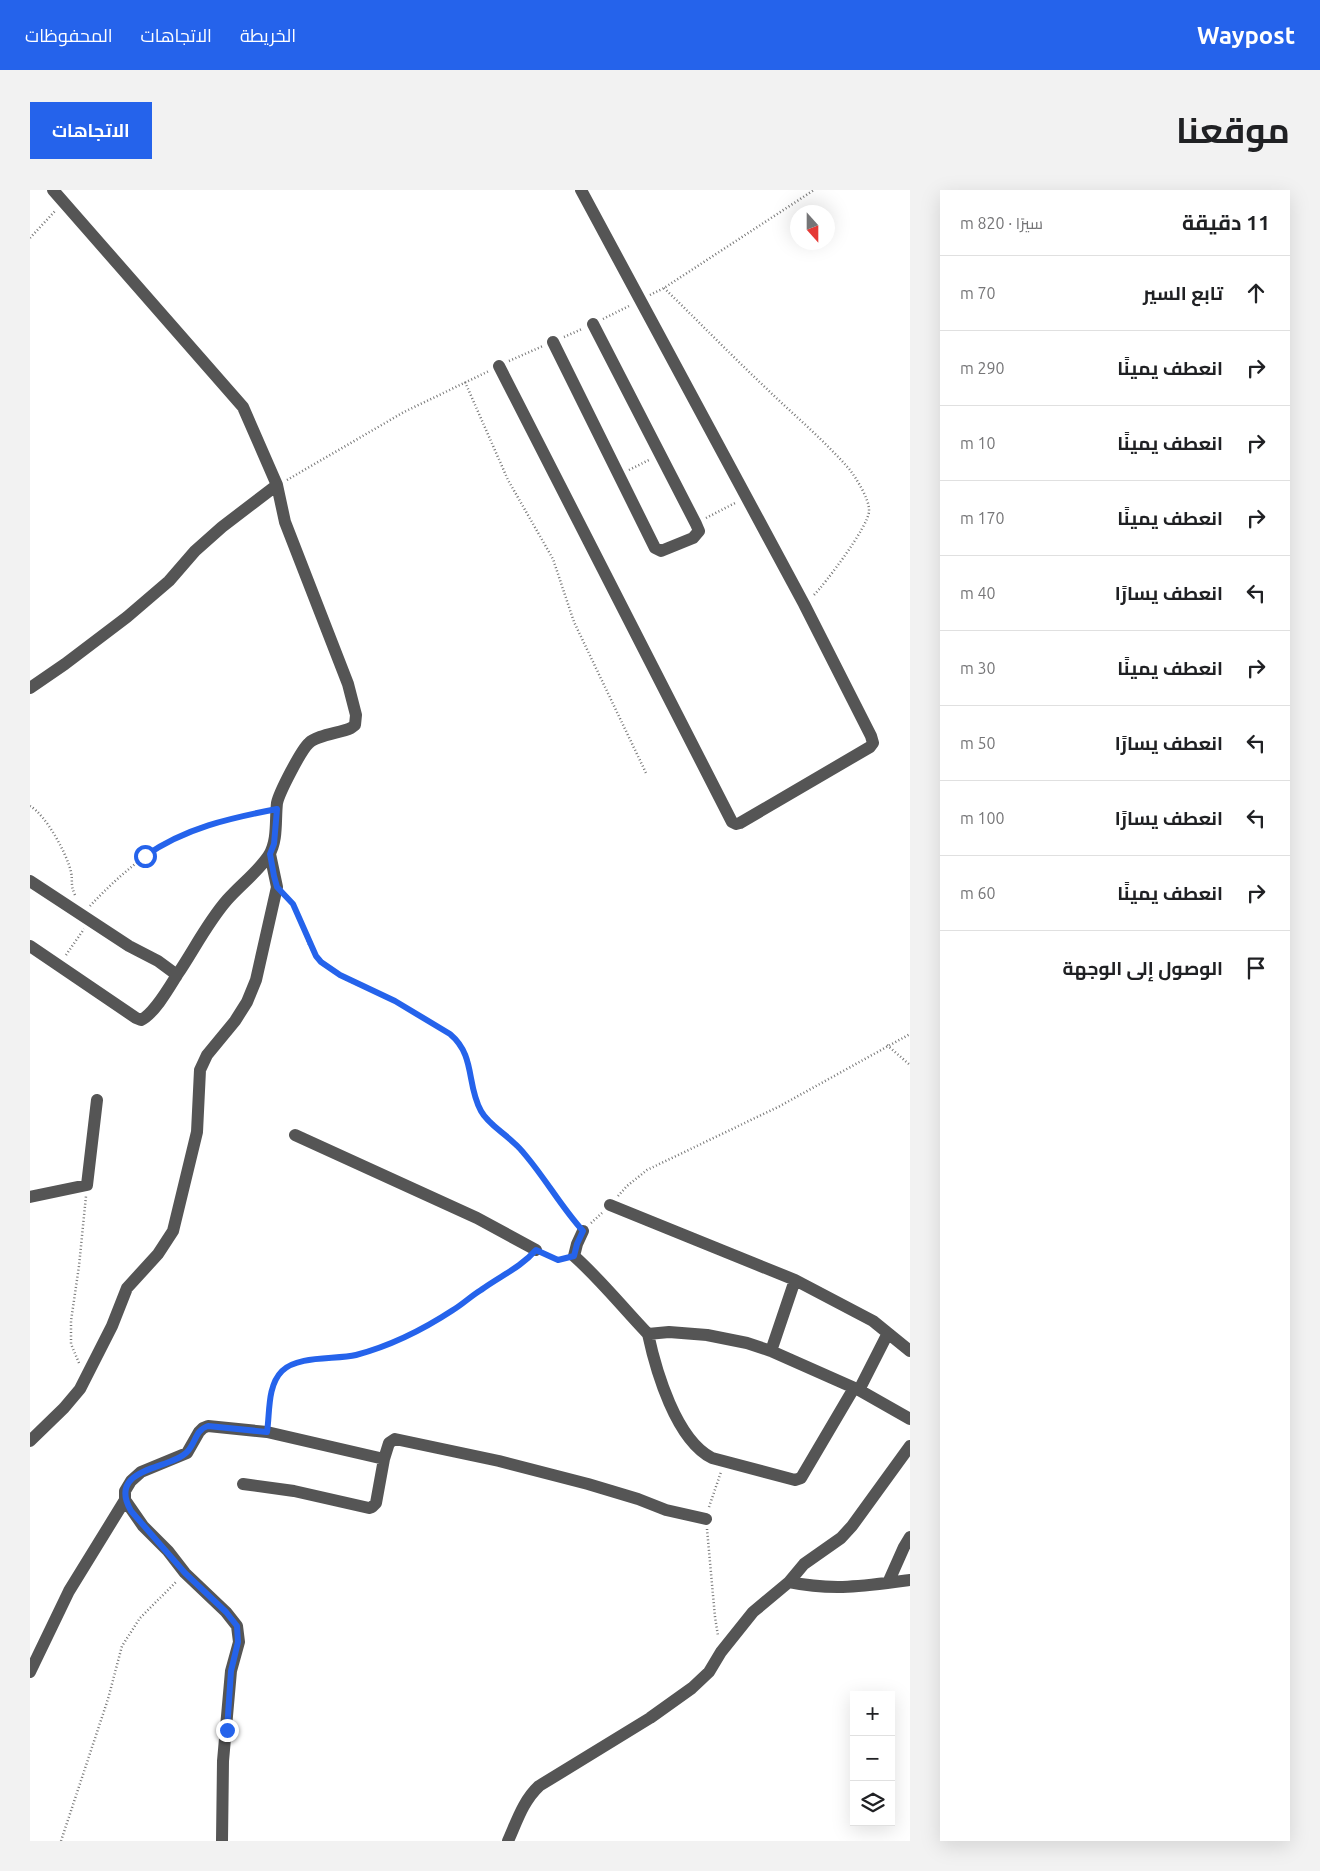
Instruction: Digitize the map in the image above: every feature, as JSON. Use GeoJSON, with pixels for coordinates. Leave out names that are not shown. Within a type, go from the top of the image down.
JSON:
{"type":"FeatureCollection","features":[{"type":"Feature","properties":{"kind":"street"},"geometry":{"type":"LineString","coordinates":[[30,946],[141,1020],[149,1014],[168,991],[211,920],[270,854],[274,844],[278,801],[284,784],[309,742],[352,728],[355,725],[356,715],[348,684],[285,522],[277,485],[243,407],[54,190]]}},
{"type":"Feature","properties":{"kind":"street"},"geometry":{"type":"LineString","coordinates":[[499,366],[733,824],[778,802],[824,773],[866,750],[873,743],[804,604],[581,190]]}},
{"type":"Feature","properties":{"kind":"street"},"geometry":{"type":"LineString","coordinates":[[553,342],[656,550],[661,551],[693,538],[698,531],[696,524],[593,324]]}},
{"type":"Feature","properties":{"kind":"street"},"geometry":{"type":"LineString","coordinates":[[30,688],[66,664],[127,617],[169,581],[196,551],[222,527],[277,485]]}},
{"type":"Feature","properties":{"kind":"street"},"geometry":{"type":"LineString","coordinates":[[30,1441],[64,1408],[80,1389],[116,1317],[127,1288],[158,1254],[173,1231],[197,1132],[200,1070],[207,1055],[235,1021],[247,1002],[256,980],[277,887],[270,854]]}},
{"type":"Feature","properties":{"kind":"street"},"geometry":{"type":"LineString","coordinates":[[30,881],[88,913],[130,946],[158,960],[177,975]]}},
{"type":"Feature","properties":{"kind":"street"},"geometry":{"type":"LineString","coordinates":[[30,1197],[88,1185],[97,1100]]}},
{"type":"Feature","properties":{"kind":"street"},"geometry":{"type":"LineString","coordinates":[[295,1135],[477,1218],[536,1250]]}},
{"type":"Feature","properties":{"kind":"street"},"geometry":{"type":"LineString","coordinates":[[610,1205],[795,1280],[857,1312],[910,1351]]}},
{"type":"Feature","properties":{"kind":"street"},"geometry":{"type":"LineString","coordinates":[[583,1231],[574,1256],[599,1279],[616,1301],[648,1334],[660,1379],[682,1426],[695,1446],[705,1454],[725,1461],[798,1480],[857,1389],[888,1333]]}},
{"type":"Feature","properties":{"kind":"street"},"geometry":{"type":"LineString","coordinates":[[771,1351],[795,1280]]}},
{"type":"Feature","properties":{"kind":"street"},"geometry":{"type":"LineString","coordinates":[[648,1334],[669,1332],[707,1335],[746,1343],[771,1351],[857,1389],[910,1419]]}},
{"type":"Feature","properties":{"kind":"street"},"geometry":{"type":"LineString","coordinates":[[30,1672],[69,1591],[124,1500],[125,1491],[130,1481],[141,1472],[187,1453],[198,1432],[203,1428],[208,1426],[267,1432],[384,1459]]}},
{"type":"Feature","properties":{"kind":"street"},"geometry":{"type":"LineString","coordinates":[[243,1484],[294,1491],[369,1508],[376,1503],[384,1459],[389,1443],[395,1439],[588,1484],[638,1498],[666,1510],[706,1519]]}},
{"type":"Feature","properties":{"kind":"street"},"geometry":{"type":"LineString","coordinates":[[508,1841],[530,1795],[539,1786],[650,1718],[692,1688],[709,1672],[721,1652],[754,1612],[789,1582],[804,1564],[841,1538],[852,1526],[910,1446]]}},
{"type":"Feature","properties":{"kind":"street"},"geometry":{"type":"LineString","coordinates":[[124,1500],[143,1526],[168,1551],[185,1573],[231,1616],[238,1630],[237,1651],[231,1671],[223,1761],[222,1841]]}},
{"type":"Feature","properties":{"kind":"street"},"geometry":{"type":"LineString","coordinates":[[888,1583],[910,1537]]}},
{"type":"Feature","properties":{"kind":"street"},"geometry":{"type":"LineString","coordinates":[[789,1582],[825,1588],[849,1588],[910,1580]]}},
{"type":"Feature","properties":{"kind":"path"},"geometry":{"type":"LineString","coordinates":[[30,238],[64,202]]}},
{"type":"Feature","properties":{"kind":"path"},"geometry":{"type":"LineString","coordinates":[[664,288],[851,471],[866,500],[870,510],[863,526],[832,573],[819,590],[804,604]]}},
{"type":"Feature","properties":{"kind":"path"},"geometry":{"type":"LineString","coordinates":[[465,382],[508,480],[553,559],[574,622],[646,773]]}},
{"type":"Feature","properties":{"kind":"path"},"geometry":{"type":"LineString","coordinates":[[620,474],[660,455]]}},
{"type":"Feature","properties":{"kind":"path"},"geometry":{"type":"LineString","coordinates":[[696,524],[746,497]]}},
{"type":"Feature","properties":{"kind":"path"},"geometry":{"type":"LineString","coordinates":[[30,806],[35,809],[56,836],[71,873],[71,885],[75,896]]}},
{"type":"Feature","properties":{"kind":"path"},"geometry":{"type":"LineString","coordinates":[[59,966],[88,913],[109,886],[161,844],[195,829],[234,817],[277,809]]}},
{"type":"Feature","properties":{"kind":"path"},"geometry":{"type":"LineString","coordinates":[[277,887],[293,904],[311,948],[321,962],[340,975],[395,1001],[457,1040],[463,1047],[468,1061],[473,1087],[481,1111],[529,1160],[568,1214],[583,1231],[627,1186],[647,1170],[780,1106],[887,1045],[910,1034]]}},
{"type":"Feature","properties":{"kind":"path"},"geometry":{"type":"LineString","coordinates":[[83,900],[88,913]]}},
{"type":"Feature","properties":{"kind":"path"},"geometry":{"type":"LineString","coordinates":[[887,1045],[910,1064]]}},
{"type":"Feature","properties":{"kind":"path"},"geometry":{"type":"LineString","coordinates":[[85,1379],[71,1344],[71,1321],[80,1266],[88,1185]]}},
{"type":"Feature","properties":{"kind":"path"},"geometry":{"type":"LineString","coordinates":[[267,1432],[271,1393],[279,1375],[284,1369],[297,1363],[357,1355],[386,1345],[425,1327],[518,1267],[536,1250],[558,1260],[574,1256]]}},
{"type":"Feature","properties":{"kind":"path"},"geometry":{"type":"LineString","coordinates":[[721,1652],[715,1617],[706,1519],[725,1461]]}},
{"type":"Feature","properties":{"kind":"path"},"geometry":{"type":"LineString","coordinates":[[61,1841],[108,1699],[122,1646],[140,1618],[185,1573]]}},
{"type":"Feature","properties":{"kind":"route"},"geometry":{"type":"LineString","coordinates":[[145,856],[161,844],[195,829],[234,817],[277,809],[274,844],[270,854],[274,876],[277,887],[289,898],[300,917],[311,948],[316,956],[321,962],[340,975],[395,1001],[457,1040],[463,1047],[468,1061],[473,1087],[481,1111],[494,1126],[515,1143],[583,1231],[574,1256],[558,1260],[536,1250],[518,1267],[425,1327],[386,1345],[357,1355],[297,1363],[284,1369],[279,1375],[271,1393],[267,1432],[208,1426],[198,1432],[187,1453],[141,1472],[130,1481],[125,1491],[124,1500],[131,1511],[168,1551],[185,1573],[235,1621],[237,1626],[238,1642],[231,1671],[227,1730]]}}]}
